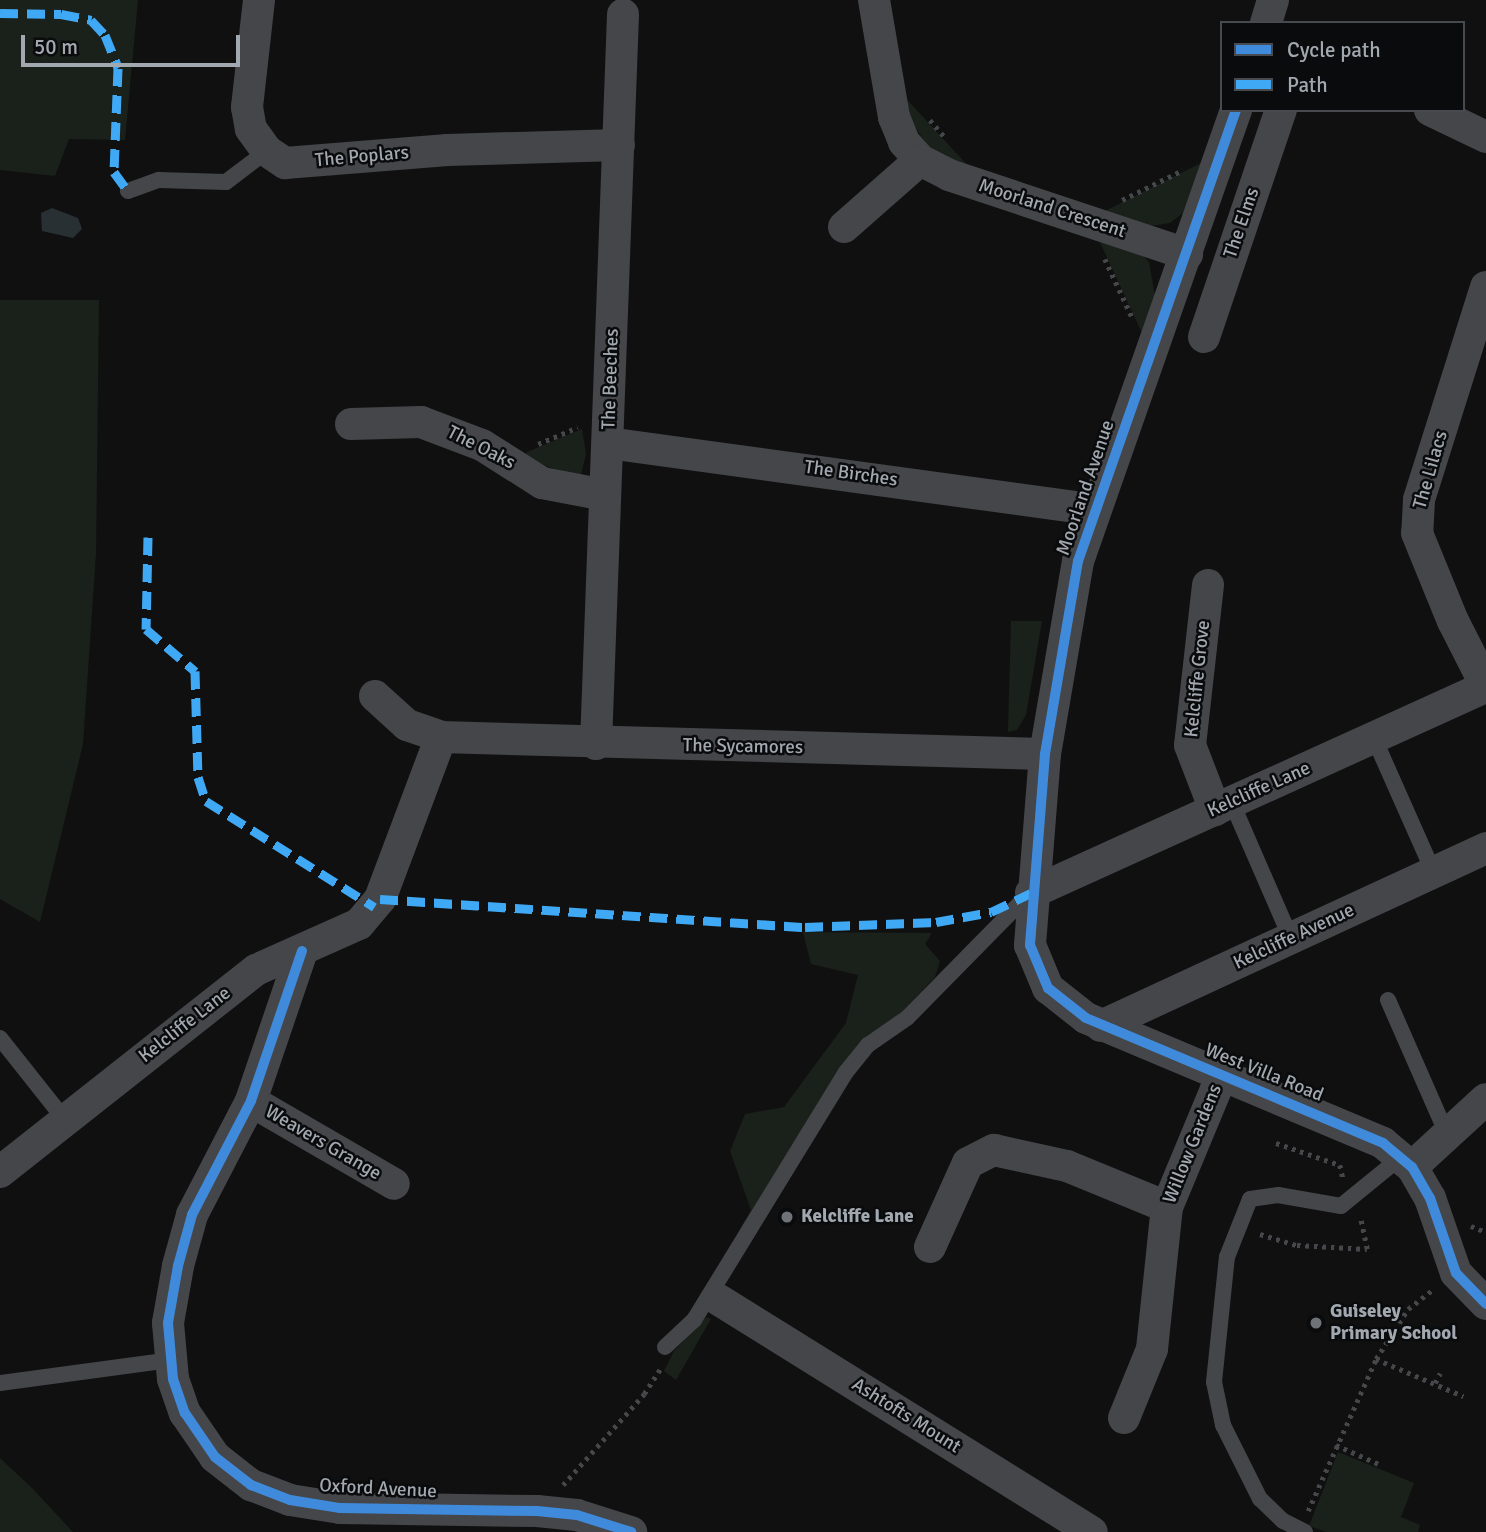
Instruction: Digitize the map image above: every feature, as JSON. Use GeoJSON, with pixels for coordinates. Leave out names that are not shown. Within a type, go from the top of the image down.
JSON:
{"type":"FeatureCollection","features":[{"type":"Feature","properties":{"kind":"street"},"geometry":{"type":"LineString","coordinates":[[259,0],[247,107],[251,129],[267,151]]}},
{"type":"Feature","properties":{"kind":"street","name":"Moorland Crescent"},"geometry":{"type":"LineString","coordinates":[[874,0],[894,117],[904,142],[920,160],[949,175],[1186,254]]}},
{"type":"Feature","properties":{"kind":"street"},"geometry":{"type":"LineString","coordinates":[[1267,21],[1273,0]]}},
{"type":"Feature","properties":{"kind":"street","name":"The Beeches"},"geometry":{"type":"LineString","coordinates":[[596,744],[623,14]]}},
{"type":"Feature","properties":{"kind":"street","name":"Moorland Avenue"},"geometry":{"type":"LineString","coordinates":[[1031,892],[1045,754],[1078,561],[1235,112]]}},
{"type":"Feature","properties":{"kind":"street","name":"The Elms"},"geometry":{"type":"LineString","coordinates":[[1204,337],[1280,112]]}},
{"type":"Feature","properties":{"kind":"street"},"geometry":{"type":"LineString","coordinates":[[1434,112],[1486,137]]}},
{"type":"Feature","properties":{"kind":"street","name":"The Poplars"},"geometry":{"type":"LineString","coordinates":[[267,151],[285,163],[447,150],[619,145]]}},
{"type":"Feature","properties":{"kind":"street"},"geometry":{"type":"LineString","coordinates":[[844,227],[920,160]]}},
{"type":"Feature","properties":{"kind":"street","name":"The Lilacs"},"geometry":{"type":"LineString","coordinates":[[1486,287],[1419,500],[1417,533],[1452,621],[1486,687]]}},
{"type":"Feature","properties":{"kind":"street","name":"The Oaks"},"geometry":{"type":"LineString","coordinates":[[351,424],[422,422],[452,430],[505,458],[553,488],[605,495]]}},
{"type":"Feature","properties":{"kind":"street","name":"The Birches"},"geometry":{"type":"LineString","coordinates":[[609,428],[680,449],[1094,509]]}},
{"type":"Feature","properties":{"kind":"street","name":"Kelcliffe Grove"},"geometry":{"type":"LineString","coordinates":[[1208,585],[1190,745],[1223,806]]}},
{"type":"Feature","properties":{"kind":"street","name":"Kelcliffe Lane"},"geometry":{"type":"LineString","coordinates":[[1031,892],[1486,687]]}},
{"type":"Feature","properties":{"kind":"street","name":"The Sycamores"},"geometry":{"type":"LineString","coordinates":[[375,696],[407,725],[441,737],[596,744],[1045,754]]}},
{"type":"Feature","properties":{"kind":"street","name":"Kelcliffe Lane"},"geometry":{"type":"LineString","coordinates":[[0,1172],[256,970],[359,924],[380,899],[441,737]]}},
{"type":"Feature","properties":{"kind":"street","name":"Kelcliffe Avenue"},"geometry":{"type":"LineString","coordinates":[[1101,1026],[1486,848]]}},
{"type":"Feature","properties":{"kind":"street","name":"West Villa Road"},"geometry":{"type":"LineString","coordinates":[[1031,892],[1030,945],[1037,969],[1048,988],[1066,1006],[1101,1026],[1366,1133],[1406,1162],[1430,1198],[1456,1273],[1486,1304]]}},
{"type":"Feature","properties":{"kind":"street","name":"Oxford Avenue"},"geometry":{"type":"LineString","coordinates":[[302,951],[251,1101],[192,1215],[168,1323],[171,1360],[185,1413],[215,1457],[251,1485],[290,1500],[340,1508],[537,1511],[577,1515],[631,1532]]}},
{"type":"Feature","properties":{"kind":"street","name":"Willow Gardens"},"geometry":{"type":"LineString","coordinates":[[1124,1418],[1152,1349],[1167,1207],[1222,1075]]}},
{"type":"Feature","properties":{"kind":"street"},"geometry":{"type":"LineString","coordinates":[[1406,1162],[1448,1137],[1486,1099]]}},
{"type":"Feature","properties":{"kind":"street","name":"Weavers Grange"},"geometry":{"type":"LineString","coordinates":[[251,1101],[394,1184]]}},
{"type":"Feature","properties":{"kind":"street"},"geometry":{"type":"LineString","coordinates":[[930,1247],[968,1163],[994,1150],[1067,1166],[1167,1207]]}},
{"type":"Feature","properties":{"kind":"street","name":"Ashtofts Mount"},"geometry":{"type":"LineString","coordinates":[[715,1297],[1092,1532]]}},
{"type":"Feature","properties":{"kind":"lane"},"geometry":{"type":"LineString","coordinates":[[128,191],[159,180],[226,182],[267,151]]}},
{"type":"Feature","properties":{"kind":"lane"},"geometry":{"type":"LineString","coordinates":[[1374,738],[1433,871]]}},
{"type":"Feature","properties":{"kind":"lane"},"geometry":{"type":"LineString","coordinates":[[1223,806],[1291,939]]}},
{"type":"Feature","properties":{"kind":"lane"},"geometry":{"type":"LineString","coordinates":[[665,1347],[695,1320],[715,1297],[846,1072],[868,1045],[907,1018],[1031,892]]}},
{"type":"Feature","properties":{"kind":"lane"},"geometry":{"type":"LineString","coordinates":[[1388,1000],[1448,1137]]}},
{"type":"Feature","properties":{"kind":"lane"},"geometry":{"type":"LineString","coordinates":[[0,1038],[65,1120]]}},
{"type":"Feature","properties":{"kind":"lane"},"geometry":{"type":"LineString","coordinates":[[1303,1531],[1283,1521],[1260,1499],[1223,1425],[1214,1382],[1227,1257],[1250,1199],[1279,1195],[1340,1206],[1406,1162]]}},
{"type":"Feature","properties":{"kind":"lane"},"geometry":{"type":"LineString","coordinates":[[0,1383],[171,1360]]}},
{"type":"Feature","properties":{"kind":"path"},"geometry":{"type":"LineString","coordinates":[[922,112],[949,141]]}},
{"type":"Feature","properties":{"kind":"path"},"geometry":{"type":"LineString","coordinates":[[505,458],[609,428]]}},
{"type":"Feature","properties":{"kind":"path"},"geometry":{"type":"LineString","coordinates":[[1276,1143],[1340,1165],[1345,1182]]}},
{"type":"Feature","properties":{"kind":"path"},"geometry":{"type":"LineString","coordinates":[[1239,1227],[1297,1245],[1367,1249],[1360,1216],[1367,1210]]}},
{"type":"Feature","properties":{"kind":"path"},"geometry":{"type":"LineString","coordinates":[[1303,1531],[1336,1446],[1376,1359],[1420,1298]]}},
{"type":"Feature","properties":{"kind":"path"},"geometry":{"type":"LineString","coordinates":[[537,1511],[644,1394],[661,1368],[665,1347]]}},
{"type":"Feature","properties":{"kind":"path"},"geometry":{"type":"LineString","coordinates":[[1376,1359],[1463,1396]]}},
{"type":"Feature","properties":{"kind":"path"},"geometry":{"type":"LineString","coordinates":[[1435,1383],[1440,1373]]}},
{"type":"Feature","properties":{"kind":"path"},"geometry":{"type":"LineString","coordinates":[[1336,1446],[1381,1465]]}},
{"type":"Feature","properties":{"kind":"shaded area"},"geometry":{"type":"Polygon","coordinates":[[[0,0],[138,0],[125,140],[69,139],[55,176],[0,170],[0,0]]]}},
{"type":"Feature","properties":{"kind":"shaded area"},"geometry":{"type":"Polygon","coordinates":[[[901,93],[970,168],[928,146],[911,121],[901,93]]]}},
{"type":"Feature","properties":{"kind":"shaded area"},"geometry":{"type":"Polygon","coordinates":[[[1203,162],[1183,213],[1170,223],[1151,226],[1103,212],[1203,162]]]}},
{"type":"Feature","properties":{"kind":"shaded area"},"geometry":{"type":"Polygon","coordinates":[[[52,208],[78,218],[82,229],[73,238],[42,231],[41,213],[52,208]]]}},
{"type":"Feature","properties":{"kind":"shaded area"},"geometry":{"type":"Polygon","coordinates":[[[1097,236],[1141,253],[1149,262],[1155,296],[1143,335],[1097,236]]]}},
{"type":"Feature","properties":{"kind":"shaded area"},"geometry":{"type":"Polygon","coordinates":[[[0,300],[99,300],[96,553],[83,744],[40,922],[0,899],[0,300]]]}},
{"type":"Feature","properties":{"kind":"shaded area"},"geometry":{"type":"Polygon","coordinates":[[[582,429],[586,454],[581,474],[574,478],[525,457],[527,452],[582,429]]]}},
{"type":"Feature","properties":{"kind":"shaded area"},"geometry":{"type":"Polygon","coordinates":[[[1011,621],[1042,621],[1026,715],[1017,730],[1008,732],[1011,621]]]}},
{"type":"Feature","properties":{"kind":"shaded area"},"geometry":{"type":"Polygon","coordinates":[[[803,932],[932,933],[925,944],[940,961],[935,977],[900,1014],[862,1040],[761,1207],[738,1232],[751,1210],[730,1151],[745,1114],[784,1107],[846,1023],[858,975],[811,964],[803,932]]]}},
{"type":"Feature","properties":{"kind":"shaded area"},"geometry":{"type":"Polygon","coordinates":[[[706,1317],[711,1319],[676,1380],[664,1371],[674,1351],[706,1317]]]}},
{"type":"Feature","properties":{"kind":"shaded area"},"geometry":{"type":"Polygon","coordinates":[[[1338,1452],[1414,1483],[1401,1517],[1420,1525],[1418,1532],[1327,1532],[1309,1526],[1338,1452]]]}},
{"type":"Feature","properties":{"kind":"shaded area"},"geometry":{"type":"Polygon","coordinates":[[[0,1458],[32,1488],[73,1532],[0,1532],[0,1458]]]}},
{"type":"Feature","properties":{"kind":"marked path"},"geometry":{"type":"LineString","coordinates":[[0,13],[61,14],[91,20],[105,35],[118,68],[114,172],[128,191]]}},
{"type":"Feature","properties":{"kind":"marked path"},"geometry":{"type":"LineString","coordinates":[[148,537],[146,629],[195,671],[198,777],[206,801],[374,907]]}},
{"type":"Feature","properties":{"kind":"marked path"},"geometry":{"type":"LineString","coordinates":[[380,899],[805,927],[936,922],[991,912],[1031,893]]}},
{"type":"Feature","properties":{"kind":"cycle path"},"geometry":{"type":"LineString","coordinates":[[1235,112],[1078,561],[1045,754],[1030,945],[1048,988],[1086,1018],[1383,1143],[1412,1167],[1430,1198],[1456,1273],[1486,1304]]}},
{"type":"Feature","properties":{"kind":"cycle path"},"geometry":{"type":"LineString","coordinates":[[302,951],[251,1101],[192,1215],[178,1266],[168,1323],[173,1379],[185,1413],[215,1457],[251,1485],[290,1500],[340,1508],[537,1511],[577,1515],[631,1532]]}},
{"type":"Feature","properties":{"kind":"place","name":"Kelcliffe Lane"},"geometry":{"type":"Point","coordinates":[787,1217]}},
{"type":"Feature","properties":{"kind":"place","name":"Guiseley Primary School"},"geometry":{"type":"Point","coordinates":[1316,1323]}}]}
